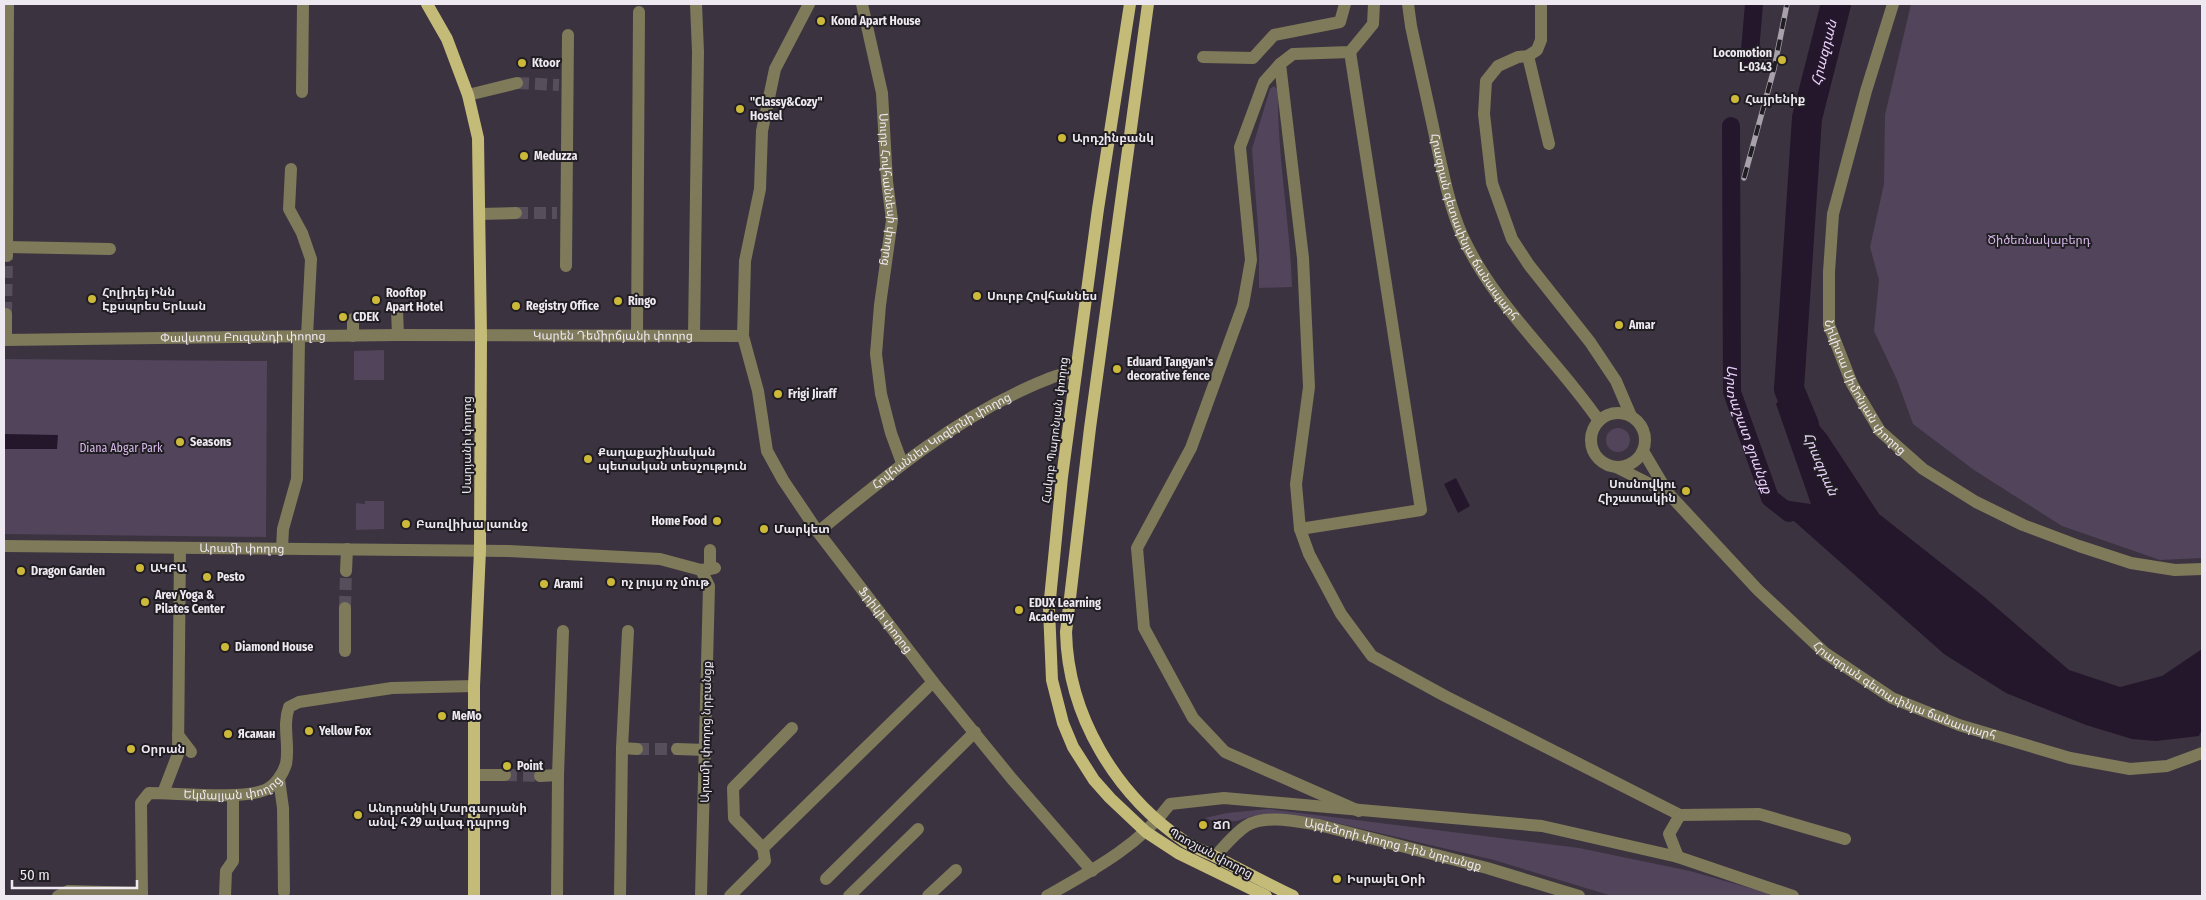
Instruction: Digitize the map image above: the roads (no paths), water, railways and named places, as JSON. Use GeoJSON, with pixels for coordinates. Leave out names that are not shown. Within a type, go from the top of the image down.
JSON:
{"type":"FeatureCollection","features":[{"type":"Feature","properties":{"kind":"main road","name":"Սարյանի փողոց"},"geometry":{"type":"LineString","coordinates":[[427,4],[447,39],[468,95],[478,138],[481,335],[480,550],[474,686],[474,896]]}},
{"type":"Feature","properties":{"kind":"main road","name":"Հակոբ Պարոնյան փողոց"},"geometry":{"type":"LineString","coordinates":[[1130,4],[1076,373],[1061,487],[1049,609],[1052,680],[1062,723],[1073,747],[1094,780],[1146,832]]}},
{"type":"Feature","properties":{"kind":"main road"},"geometry":{"type":"LineString","coordinates":[[1148,4],[1090,428],[1066,632],[1066,655],[1082,715],[1092,737],[1125,787],[1158,820]]}},
{"type":"Feature","properties":{"kind":"main road","name":"Պռոշյան փողոց"},"geometry":{"type":"LineString","coordinates":[[1158,820],[1185,842],[1293,896]]}},
{"type":"Feature","properties":{"kind":"main road","name":"Պռոշյան փողոց"},"geometry":{"type":"LineString","coordinates":[[1146,832],[1178,853],[1266,896]]}},
{"type":"Feature","properties":{"kind":"street"},"geometry":{"type":"LineString","coordinates":[[8,4],[7,252],[110,249]]}},
{"type":"Feature","properties":{"kind":"street"},"geometry":{"type":"LineString","coordinates":[[302,92],[303,4]]}},
{"type":"Feature","properties":{"kind":"street"},"geometry":{"type":"LineString","coordinates":[[694,335],[698,52],[696,4]]}},
{"type":"Feature","properties":{"kind":"street","name":"Ֆրիկի փողոց"},"geometry":{"type":"LineString","coordinates":[[809,4],[776,69],[762,131],[760,189],[745,261],[743,336],[758,391],[767,451],[783,480],[818,532],[933,682],[1023,793],[1092,871]]}},
{"type":"Feature","properties":{"kind":"street","name":"Սուրբ Հովհաննեսի փողոց"},"geometry":{"type":"LineString","coordinates":[[862,4],[882,93],[887,181],[892,220],[880,305],[876,354],[885,410],[902,462]]}},
{"type":"Feature","properties":{"kind":"street"},"geometry":{"type":"LineString","coordinates":[[1203,57],[1253,58],[1274,35],[1340,22],[1346,4]]}},
{"type":"Feature","properties":{"kind":"street"},"geometry":{"type":"LineString","coordinates":[[1300,530],[1421,510],[1350,52],[1373,24],[1374,4]]}},
{"type":"Feature","properties":{"kind":"street","name":"Հրազդան գետափնյա ճանապարհ"},"geometry":{"type":"LineString","coordinates":[[1408,4],[1411,26],[1448,197],[1462,236],[1483,272],[1514,316],[1559,368],[1600,421],[1592,435],[1592,449],[1601,462],[1668,493]]}},
{"type":"Feature","properties":{"kind":"street"},"geometry":{"type":"LineString","coordinates":[[1541,4],[1542,40],[1537,50],[1528,56],[1549,144]]}},
{"type":"Feature","properties":{"kind":"street","name":"Նիկիտա Սիմոնյան փողոց"},"geometry":{"type":"LineString","coordinates":[[1893,4],[1866,91],[1833,214],[1829,272],[1829,325],[1852,384],[1880,431],[1923,469],[1976,502],[2022,525],[2132,563],[2175,570],[2202,569]]}},
{"type":"Feature","properties":{"kind":"street"},"geometry":{"type":"LineString","coordinates":[[637,335],[639,12]]}},
{"type":"Feature","properties":{"kind":"street"},"geometry":{"type":"LineString","coordinates":[[566,266],[562,213],[563,85],[568,35]]}},
{"type":"Feature","properties":{"kind":"street"},"geometry":{"type":"LineString","coordinates":[[1350,52],[1293,54],[1280,64],[1264,82],[1240,147],[1251,260],[1243,305],[1191,448],[1137,548],[1144,628],[1193,718],[1225,752],[1359,810]]}},
{"type":"Feature","properties":{"kind":"street","name":"Հրազդան գետափնյա ճանապարհ"},"geometry":{"type":"LineString","coordinates":[[1528,56],[1518,57],[1498,66],[1486,81],[1484,114],[1492,183],[1512,239],[1529,265],[1616,381],[1631,416],[1641,426],[1644,434],[1643,451],[1668,493],[1758,590],[1825,653],[1892,698],[1959,725],[2070,758],[2130,769],[2167,766],[2202,753]]}},
{"type":"Feature","properties":{"kind":"street"},"geometry":{"type":"LineString","coordinates":[[1280,64],[1303,258],[1309,387],[1296,484],[1300,530],[1309,554],[1341,614],[1372,656],[1444,696],[1680,815],[1759,814],[1845,839]]}},
{"type":"Feature","properties":{"kind":"street"},"geometry":{"type":"LineString","coordinates":[[468,95],[517,83]]}},
{"type":"Feature","properties":{"kind":"street"},"geometry":{"type":"LineString","coordinates":[[282,549],[282,529],[298,479],[303,337],[311,259],[302,232],[289,209],[291,169]]}},
{"type":"Feature","properties":{"kind":"street"},"geometry":{"type":"LineString","coordinates":[[480,214],[516,213]]}},
{"type":"Feature","properties":{"kind":"street"},"geometry":{"type":"LineString","coordinates":[[397,310],[398,335]]}},
{"type":"Feature","properties":{"kind":"street"},"geometry":{"type":"LineString","coordinates":[[5,340],[6,314]]}},
{"type":"Feature","properties":{"kind":"street"},"geometry":{"type":"LineString","coordinates":[[353,319],[353,336]]}},
{"type":"Feature","properties":{"kind":"street","name":"Կարեն Դեմիրճյանի փողոց"},"geometry":{"type":"LineString","coordinates":[[481,335],[743,336]]}},
{"type":"Feature","properties":{"kind":"street","name":"Փավստոս Բուզանդի փողոց"},"geometry":{"type":"LineString","coordinates":[[5,340],[481,335]]}},
{"type":"Feature","properties":{"kind":"street","name":"Հովհաննես Կոզերնի փողոց"},"geometry":{"type":"LineString","coordinates":[[818,532],[902,462],[992,404],[1052,377],[1067,372],[1076,373]]}},
{"type":"Feature","properties":{"kind":"street"},"geometry":{"type":"LineString","coordinates":[[1600,421],[1612,414],[1631,416]]}},
{"type":"Feature","properties":{"kind":"street"},"geometry":{"type":"LineString","coordinates":[[1616,468],[1632,464],[1643,451]]}},
{"type":"Feature","properties":{"kind":"street","name":"Արամի փողոց"},"geometry":{"type":"LineString","coordinates":[[4,546],[480,550]]}},
{"type":"Feature","properties":{"kind":"street"},"geometry":{"type":"LineString","coordinates":[[163,793],[178,754],[180,548]]}},
{"type":"Feature","properties":{"kind":"street"},"geometry":{"type":"LineString","coordinates":[[346,571],[347,549]]}},
{"type":"Feature","properties":{"kind":"street"},"geometry":{"type":"LineString","coordinates":[[480,550],[660,559],[709,569]]}},
{"type":"Feature","properties":{"kind":"street","name":"Արամի փողոց նրբանցք"},"geometry":{"type":"LineString","coordinates":[[701,896],[710,550]]}},
{"type":"Feature","properties":{"kind":"street"},"geometry":{"type":"LineString","coordinates":[[345,608],[345,651]]}},
{"type":"Feature","properties":{"kind":"street"},"geometry":{"type":"LineString","coordinates":[[557,896],[558,775],[563,631]]}},
{"type":"Feature","properties":{"kind":"street"},"geometry":{"type":"LineString","coordinates":[[620,896],[622,748],[628,631]]}},
{"type":"Feature","properties":{"kind":"street"},"geometry":{"type":"LineString","coordinates":[[762,848],[933,682]]}},
{"type":"Feature","properties":{"kind":"street","name":"Եկմալյան փողոց"},"geometry":{"type":"LineString","coordinates":[[142,895],[141,803],[149,793],[233,795],[265,790],[279,779],[286,764],[284,718],[288,707],[299,702],[392,688],[474,686]]}},
{"type":"Feature","properties":{"kind":"street"},"geometry":{"type":"LineString","coordinates":[[730,896],[765,861],[762,848],[734,818],[733,788],[792,728]]}},
{"type":"Feature","properties":{"kind":"street"},"geometry":{"type":"LineString","coordinates":[[826,879],[975,732]]}},
{"type":"Feature","properties":{"kind":"street"},"geometry":{"type":"LineString","coordinates":[[178,735],[191,752]]}},
{"type":"Feature","properties":{"kind":"street"},"geometry":{"type":"LineString","coordinates":[[622,748],[637,749]]}},
{"type":"Feature","properties":{"kind":"street"},"geometry":{"type":"LineString","coordinates":[[677,749],[706,750]]}},
{"type":"Feature","properties":{"kind":"street"},"geometry":{"type":"LineString","coordinates":[[474,776],[505,775]]}},
{"type":"Feature","properties":{"kind":"street"},"geometry":{"type":"LineString","coordinates":[[540,776],[558,775]]}},
{"type":"Feature","properties":{"kind":"street"},"geometry":{"type":"LineString","coordinates":[[279,779],[283,808],[284,892]]}},
{"type":"Feature","properties":{"kind":"street"},"geometry":{"type":"LineString","coordinates":[[225,896],[226,871],[233,861],[233,795]]}},
{"type":"Feature","properties":{"kind":"street"},"geometry":{"type":"LineString","coordinates":[[1047,896],[1092,871],[1146,832],[1170,804],[1224,798],[1542,826],[1678,857],[1793,896]]}},
{"type":"Feature","properties":{"kind":"street"},"geometry":{"type":"LineString","coordinates":[[1678,857],[1669,834],[1680,815]]}},
{"type":"Feature","properties":{"kind":"street","name":"Այգեձորի փողոց 1-ին նրբանցք"},"geometry":{"type":"LineString","coordinates":[[1215,856],[1246,826],[1268,820],[1294,822],[1319,825],[1488,868],[1579,896]]}},
{"type":"Feature","properties":{"kind":"street"},"geometry":{"type":"LineString","coordinates":[[848,896],[918,829]]}},
{"type":"Feature","properties":{"kind":"street"},"geometry":{"type":"LineString","coordinates":[[928,896],[956,870]]}},
{"type":"Feature","properties":{"kind":"street"},"geometry":{"type":"LineString","coordinates":[[58,896],[68,891],[142,895]]}},
{"type":"Feature","properties":{"kind":"water"},"geometry":{"type":"Polygon","coordinates":[[[1789,389],[1827,435],[1879,514],[1983,596],[2069,670],[2120,687],[2162,676],[2202,649],[2202,729],[2199,736],[2156,741],[2132,739],[2086,725],[2006,693],[1944,654],[1770,498],[1811,504],[1776,404],[1789,389]]]}},
{"type":"Feature","properties":{"kind":"water"},"geometry":{"type":"Polygon","coordinates":[[[4,434],[58,435],[57,449],[4,449],[4,434]]]}},
{"type":"Feature","properties":{"kind":"water"},"geometry":{"type":"Polygon","coordinates":[[[1456,478],[1470,506],[1458,513],[1444,484],[1456,478]]]}},
{"type":"Feature","properties":{"kind":"waterway"},"geometry":{"type":"LineString","coordinates":[[1749,63],[1754,4]]}},
{"type":"Feature","properties":{"kind":"waterway","name":"Հրազդան"},"geometry":{"type":"LineString","coordinates":[[1804,425],[1789,389],[1807,118],[1836,4]]}},
{"type":"Feature","properties":{"kind":"waterway","name":"Արտաշատ ջրանցք"},"geometry":{"type":"LineString","coordinates":[[1731,126],[1732,392],[1770,498],[1789,513]]}},
{"type":"Feature","properties":{"kind":"tunnel"},"geometry":{"type":"LineString","coordinates":[[517,83],[559,85]]}},
{"type":"Feature","properties":{"kind":"tunnel"},"geometry":{"type":"LineString","coordinates":[[516,213],[557,213]]}},
{"type":"Feature","properties":{"kind":"tunnel"},"geometry":{"type":"LineString","coordinates":[[6,314],[7,256]]}},
{"type":"Feature","properties":{"kind":"tunnel"},"geometry":{"type":"LineString","coordinates":[[345,608],[346,571]]}},
{"type":"Feature","properties":{"kind":"tunnel"},"geometry":{"type":"LineString","coordinates":[[637,749],[677,749]]}},
{"type":"Feature","properties":{"kind":"tunnel"},"geometry":{"type":"LineString","coordinates":[[505,775],[540,776]]}},
{"type":"Feature","properties":{"kind":"railway"},"geometry":{"type":"LineString","coordinates":[[1744,178],[1774,69],[1787,4]]}},
{"type":"Feature","properties":{"kind":"place","name":"Kond Apart House"},"geometry":{"type":"Point","coordinates":[821,21]}},
{"type":"Feature","properties":{"kind":"place","name":"Locomotion L-0343"},"geometry":{"type":"Point","coordinates":[1782,60]}},
{"type":"Feature","properties":{"kind":"place","name":"Ktoor"},"geometry":{"type":"Point","coordinates":[522,63]}},
{"type":"Feature","properties":{"kind":"place","name":"Հայրենիք"},"geometry":{"type":"Point","coordinates":[1735,99]}},
{"type":"Feature","properties":{"kind":"place","name":"\"Classy&Cozy\" Hostel"},"geometry":{"type":"Point","coordinates":[740,109]}},
{"type":"Feature","properties":{"kind":"place","name":"Արդշինբանկ"},"geometry":{"type":"Point","coordinates":[1062,138]}},
{"type":"Feature","properties":{"kind":"place","name":"Meduzza"},"geometry":{"type":"Point","coordinates":[524,156]}},
{"type":"Feature","properties":{"kind":"place","name":"Սուրբ Հովհաննես"},"geometry":{"type":"Point","coordinates":[977,296]}},
{"type":"Feature","properties":{"kind":"place","name":"Հոլիդեյ Ինն Էքսպրես Երևան"},"geometry":{"type":"Point","coordinates":[92,299]}},
{"type":"Feature","properties":{"kind":"place","name":"Rooftop Apart Hotel"},"geometry":{"type":"Point","coordinates":[376,300]}},
{"type":"Feature","properties":{"kind":"place","name":"Ringo"},"geometry":{"type":"Point","coordinates":[618,301]}},
{"type":"Feature","properties":{"kind":"place","name":"Registry Office"},"geometry":{"type":"Point","coordinates":[516,306]}},
{"type":"Feature","properties":{"kind":"place","name":"CDEK"},"geometry":{"type":"Point","coordinates":[343,317]}},
{"type":"Feature","properties":{"kind":"place","name":"Amar"},"geometry":{"type":"Point","coordinates":[1619,325]}},
{"type":"Feature","properties":{"kind":"place","name":"Eduard Tangyan's decorative fence"},"geometry":{"type":"Point","coordinates":[1117,369]}},
{"type":"Feature","properties":{"kind":"place","name":"Frigi Jiraff"},"geometry":{"type":"Point","coordinates":[778,394]}},
{"type":"Feature","properties":{"kind":"place","name":"Seasons"},"geometry":{"type":"Point","coordinates":[180,442]}},
{"type":"Feature","properties":{"kind":"place","name":"Քաղաքաշինական պետական տեսչություն"},"geometry":{"type":"Point","coordinates":[588,459]}},
{"type":"Feature","properties":{"kind":"place","name":"Սոսնովկու Հիշատակին"},"geometry":{"type":"Point","coordinates":[1686,491]}},
{"type":"Feature","properties":{"kind":"place","name":"Home Food"},"geometry":{"type":"Point","coordinates":[717,521]}},
{"type":"Feature","properties":{"kind":"place","name":"Բառվիխա լաունջ"},"geometry":{"type":"Point","coordinates":[406,524]}},
{"type":"Feature","properties":{"kind":"place","name":"Մարկետ"},"geometry":{"type":"Point","coordinates":[764,529]}},
{"type":"Feature","properties":{"kind":"place","name":"ԱԿԲԱ"},"geometry":{"type":"Point","coordinates":[140,568]}},
{"type":"Feature","properties":{"kind":"place","name":"Dragon Garden"},"geometry":{"type":"Point","coordinates":[21,571]}},
{"type":"Feature","properties":{"kind":"place","name":"Pesto"},"geometry":{"type":"Point","coordinates":[207,577]}},
{"type":"Feature","properties":{"kind":"place","name":"ոչ լույս ոչ մութ"},"geometry":{"type":"Point","coordinates":[611,582]}},
{"type":"Feature","properties":{"kind":"place","name":"Arami"},"geometry":{"type":"Point","coordinates":[544,584]}},
{"type":"Feature","properties":{"kind":"place","name":"Arev Yoga & Pilates Center"},"geometry":{"type":"Point","coordinates":[145,602]}},
{"type":"Feature","properties":{"kind":"place","name":"EDUX Learning Academy"},"geometry":{"type":"Point","coordinates":[1019,610]}},
{"type":"Feature","properties":{"kind":"place","name":"Diamond House"},"geometry":{"type":"Point","coordinates":[225,647]}},
{"type":"Feature","properties":{"kind":"place","name":"MeMo"},"geometry":{"type":"Point","coordinates":[442,716]}},
{"type":"Feature","properties":{"kind":"place","name":"Yellow Fox"},"geometry":{"type":"Point","coordinates":[309,731]}},
{"type":"Feature","properties":{"kind":"place","name":"Ясаман"},"geometry":{"type":"Point","coordinates":[228,734]}},
{"type":"Feature","properties":{"kind":"place","name":"Օրրան"},"geometry":{"type":"Point","coordinates":[131,749]}},
{"type":"Feature","properties":{"kind":"place","name":"Point"},"geometry":{"type":"Point","coordinates":[507,766]}},
{"type":"Feature","properties":{"kind":"place","name":"Անդրանիկ Մարգարյանի անվ. հ 29 ավագ դպրոց"},"geometry":{"type":"Point","coordinates":[358,815]}},
{"type":"Feature","properties":{"kind":"place","name":"ՃՈ"},"geometry":{"type":"Point","coordinates":[1203,825]}},
{"type":"Feature","properties":{"kind":"place","name":"Իսրայել Օրի"},"geometry":{"type":"Point","coordinates":[1337,879]}},
{"type":"Feature","properties":{"kind":"park label","name":"Ծիծեռնակաբերդ"},"geometry":{"type":"Point","coordinates":[2039,240]}},
{"type":"Feature","properties":{"kind":"park label","name":"Diana Abgar Park"},"geometry":{"type":"Point","coordinates":[121,448]}}]}
